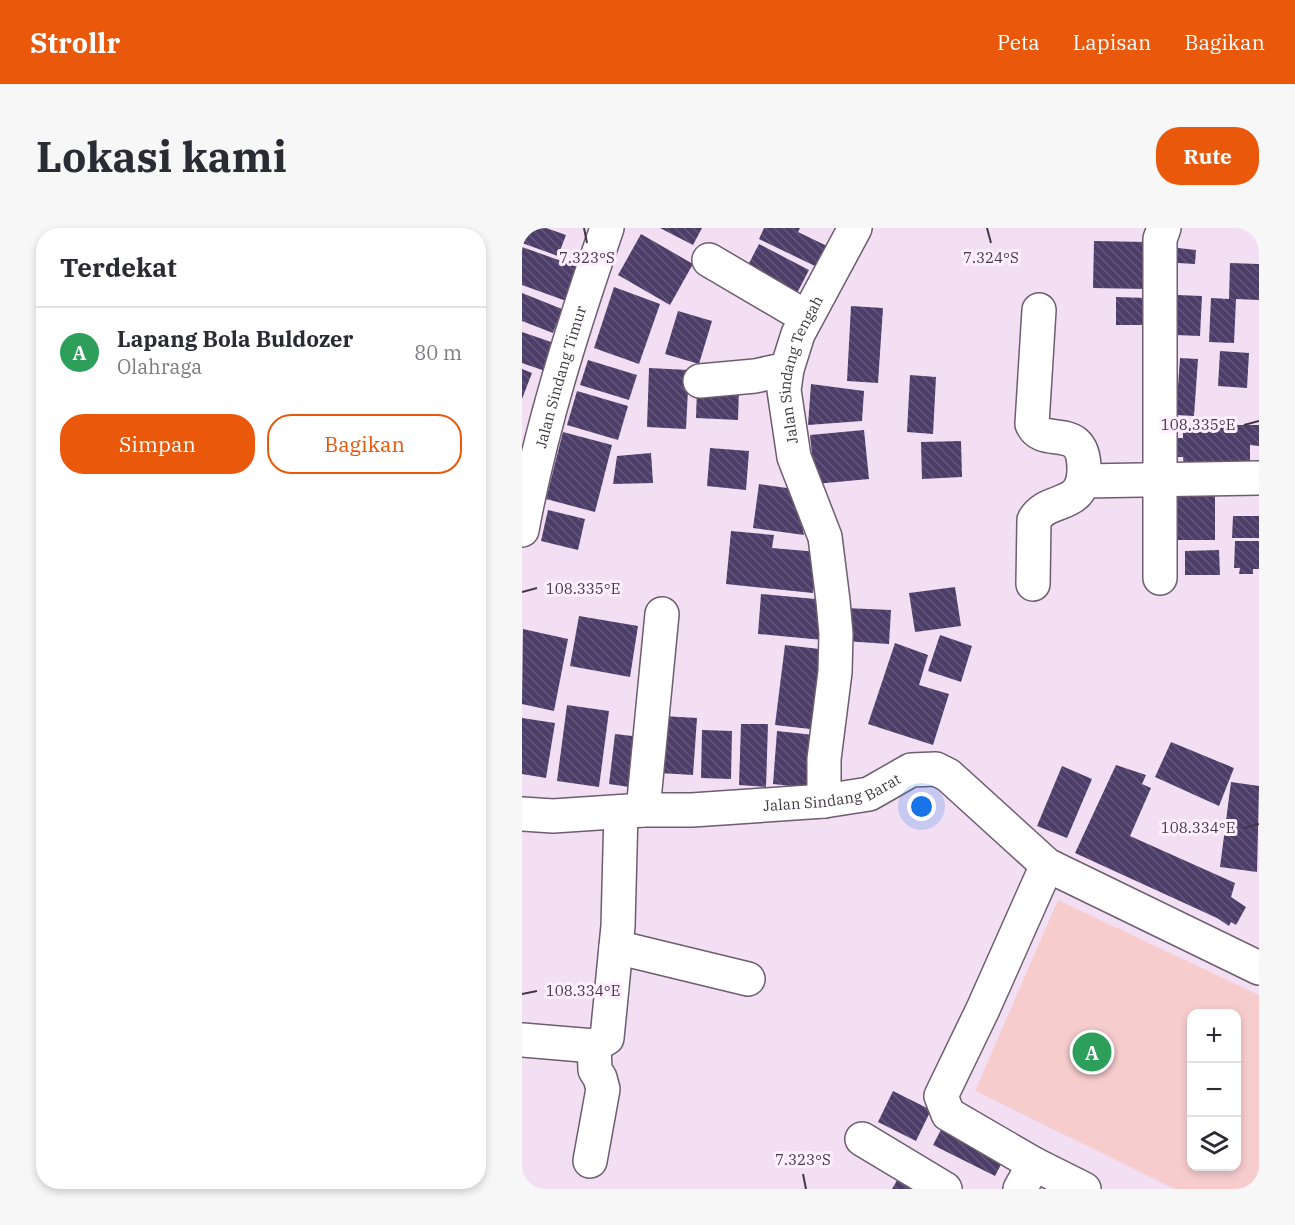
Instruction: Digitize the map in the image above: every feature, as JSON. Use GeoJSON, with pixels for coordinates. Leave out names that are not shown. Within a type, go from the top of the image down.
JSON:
{"type":"FeatureCollection","features":[{"type":"Feature","properties":{"kind":"street","name":"Jalan Sindang Timur"},"geometry":{"type":"LineString","coordinates":[[522,530],[538,456],[563,364],[607,228]]}},
{"type":"Feature","properties":{"kind":"street","name":"Jalan Sindang Tengah"},"geometry":{"type":"LineString","coordinates":[[824,801],[824,759],[835,672],[835,623],[825,537],[794,457],[784,390],[787,369],[806,317],[855,228]]}},
{"type":"Feature","properties":{"kind":"street"},"geometry":{"type":"LineString","coordinates":[[1160,578],[1160,239],[1164,228]]}},
{"type":"Feature","properties":{"kind":"street"},"geometry":{"type":"LineString","coordinates":[[709,260],[806,317]]}},
{"type":"Feature","properties":{"kind":"street"},"geometry":{"type":"LineString","coordinates":[[1033,584],[1034,520],[1037,514],[1080,491],[1083,481],[1082,450],[1074,442],[1065,438],[1041,435],[1035,431],[1032,424],[1039,310]]}},
{"type":"Feature","properties":{"kind":"street"},"geometry":{"type":"LineString","coordinates":[[700,381],[755,376],[787,369]]}},
{"type":"Feature","properties":{"kind":"street"},"geometry":{"type":"LineString","coordinates":[[1083,481],[1259,478]]}},
{"type":"Feature","properties":{"kind":"street"},"geometry":{"type":"LineString","coordinates":[[522,1040],[594,1046],[603,1042],[609,1034],[616,947],[632,811],[662,614]]}},
{"type":"Feature","properties":{"kind":"street","name":"Jalan Sindang Barat"},"geometry":{"type":"LineString","coordinates":[[522,814],[553,816],[632,811],[702,810],[824,801],[869,794],[911,770],[936,769],[948,775],[1047,865],[1259,968]]}},
{"type":"Feature","properties":{"kind":"street"},"geometry":{"type":"LineString","coordinates":[[1047,865],[983,1009],[940,1096],[948,1114],[1027,1176],[1084,1189]]}},
{"type":"Feature","properties":{"kind":"street"},"geometry":{"type":"LineString","coordinates":[[616,947],[748,979]]}},
{"type":"Feature","properties":{"kind":"street"},"geometry":{"type":"LineString","coordinates":[[590,1161],[603,1089],[595,1070],[594,1046]]}},
{"type":"Feature","properties":{"kind":"street"},"geometry":{"type":"LineString","coordinates":[[862,1139],[945,1189]]}},
{"type":"Feature","properties":{"kind":"shaded area"},"geometry":{"type":"Polygon","coordinates":[[[1058,900],[1259,995],[1259,1189],[1175,1189],[975,1091],[1058,900]]]}},
{"type":"Feature","properties":{"kind":"building"},"geometry":{"type":"Polygon","coordinates":[[[522,228],[546,228],[566,235],[558,256],[522,243],[522,228]]]}},
{"type":"Feature","properties":{"kind":"building"},"geometry":{"type":"Polygon","coordinates":[[[660,228],[702,228],[693,245],[660,228]]]}},
{"type":"Feature","properties":{"kind":"building"},"geometry":{"type":"Polygon","coordinates":[[[764,228],[800,228],[798,232],[827,246],[817,267],[759,239],[764,228]]]}},
{"type":"Feature","properties":{"kind":"building"},"geometry":{"type":"Polygon","coordinates":[[[641,234],[693,264],[670,305],[618,275],[641,234]]]}},
{"type":"Feature","properties":{"kind":"building"},"geometry":{"type":"Polygon","coordinates":[[[1094,241],[1147,242],[1146,289],[1093,288],[1094,241]]]}},
{"type":"Feature","properties":{"kind":"building"},"geometry":{"type":"Polygon","coordinates":[[[759,244],[809,270],[796,295],[746,269],[759,244]]]}},
{"type":"Feature","properties":{"kind":"building"},"geometry":{"type":"Polygon","coordinates":[[[522,247],[581,268],[569,302],[522,285],[522,247]]]}},
{"type":"Feature","properties":{"kind":"building"},"geometry":{"type":"Polygon","coordinates":[[[1178,248],[1196,250],[1195,264],[1178,263],[1178,248]]]}},
{"type":"Feature","properties":{"kind":"building"},"geometry":{"type":"Polygon","coordinates":[[[1230,263],[1259,264],[1259,300],[1236,299],[1234,343],[1209,342],[1211,298],[1229,299],[1230,263]]]}},
{"type":"Feature","properties":{"kind":"building"},"geometry":{"type":"Polygon","coordinates":[[[614,287],[660,304],[639,364],[594,348],[614,287]]]}},
{"type":"Feature","properties":{"kind":"building"},"geometry":{"type":"Polygon","coordinates":[[[522,293],[562,309],[553,333],[522,321],[522,293]]]}},
{"type":"Feature","properties":{"kind":"building"},"geometry":{"type":"Polygon","coordinates":[[[1177,295],[1202,296],[1200,336],[1175,335],[1177,295]]]}},
{"type":"Feature","properties":{"kind":"building"},"geometry":{"type":"Polygon","coordinates":[[[1116,297],[1147,298],[1144,325],[1116,325],[1116,297]]]}},
{"type":"Feature","properties":{"kind":"building"},"geometry":{"type":"Polygon","coordinates":[[[851,306],[883,308],[878,383],[847,381],[851,306]]]}},
{"type":"Feature","properties":{"kind":"building"},"geometry":{"type":"Polygon","coordinates":[[[678,311],[712,321],[699,364],[665,354],[678,311]]]}},
{"type":"Feature","properties":{"kind":"building"},"geometry":{"type":"Polygon","coordinates":[[[522,332],[557,344],[548,372],[522,363],[522,332]]]}},
{"type":"Feature","properties":{"kind":"building"},"geometry":{"type":"Polygon","coordinates":[[[1220,351],[1249,353],[1247,388],[1218,386],[1220,351]]]}},
{"type":"Feature","properties":{"kind":"building"},"geometry":{"type":"Polygon","coordinates":[[[1180,358],[1198,359],[1194,416],[1176,415],[1180,358]]]}},
{"type":"Feature","properties":{"kind":"building"},"geometry":{"type":"Polygon","coordinates":[[[588,360],[637,375],[629,400],[580,385],[588,360]]]}},
{"type":"Feature","properties":{"kind":"building"},"geometry":{"type":"Polygon","coordinates":[[[649,368],[689,370],[686,429],[647,427],[649,368]]]}},
{"type":"Feature","properties":{"kind":"building"},"geometry":{"type":"Polygon","coordinates":[[[522,369],[532,373],[522,399],[522,369]]]}},
{"type":"Feature","properties":{"kind":"building"},"geometry":{"type":"Polygon","coordinates":[[[910,375],[936,377],[933,434],[907,432],[910,375]]]}},
{"type":"Feature","properties":{"kind":"building"},"geometry":{"type":"Polygon","coordinates":[[[811,384],[864,391],[862,421],[808,425],[811,384]]]}},
{"type":"Feature","properties":{"kind":"building"},"geometry":{"type":"Polygon","coordinates":[[[697,388],[739,389],[738,420],[696,418],[697,388]]]}},
{"type":"Feature","properties":{"kind":"building"},"geometry":{"type":"Polygon","coordinates":[[[577,391],[628,406],[618,440],[567,425],[577,391]]]}},
{"type":"Feature","properties":{"kind":"building"},"geometry":{"type":"Polygon","coordinates":[[[1183,425],[1259,425],[1259,446],[1250,445],[1250,466],[1184,466],[1183,457],[1178,457],[1178,438],[1183,438],[1183,425]]]}},
{"type":"Feature","properties":{"kind":"building"},"geometry":{"type":"Polygon","coordinates":[[[864,430],[869,479],[815,484],[810,435],[864,430]]]}},
{"type":"Feature","properties":{"kind":"building"},"geometry":{"type":"Polygon","coordinates":[[[563,432],[612,445],[595,512],[546,499],[563,432]]]}},
{"type":"Feature","properties":{"kind":"building"},"geometry":{"type":"Polygon","coordinates":[[[961,441],[962,477],[922,479],[921,442],[961,441]]]}},
{"type":"Feature","properties":{"kind":"building"},"geometry":{"type":"Polygon","coordinates":[[[710,448],[749,451],[746,490],[707,486],[710,448]]]}},
{"type":"Feature","properties":{"kind":"building"},"geometry":{"type":"Polygon","coordinates":[[[651,453],[653,483],[613,484],[617,456],[651,453]]]}},
{"type":"Feature","properties":{"kind":"building"},"geometry":{"type":"Polygon","coordinates":[[[759,484],[794,489],[804,535],[753,528],[759,484]]]}},
{"type":"Feature","properties":{"kind":"building"},"geometry":{"type":"Polygon","coordinates":[[[1178,485],[1215,486],[1215,540],[1177,540],[1178,485]]]}},
{"type":"Feature","properties":{"kind":"building"},"geometry":{"type":"Polygon","coordinates":[[[548,510],[585,519],[578,550],[541,541],[548,510]]]}},
{"type":"Feature","properties":{"kind":"building"},"geometry":{"type":"Polygon","coordinates":[[[1233,516],[1259,516],[1259,538],[1232,538],[1233,516]]]}},
{"type":"Feature","properties":{"kind":"building"},"geometry":{"type":"Polygon","coordinates":[[[731,531],[774,535],[772,548],[818,552],[813,593],[726,584],[731,531]]]}},
{"type":"Feature","properties":{"kind":"building"},"geometry":{"type":"Polygon","coordinates":[[[1235,541],[1259,541],[1259,569],[1253,569],[1253,574],[1239,574],[1240,568],[1234,568],[1235,541]]]}},
{"type":"Feature","properties":{"kind":"building"},"geometry":{"type":"Polygon","coordinates":[[[1219,550],[1220,575],[1185,575],[1185,551],[1219,550]]]}},
{"type":"Feature","properties":{"kind":"building"},"geometry":{"type":"Polygon","coordinates":[[[955,587],[961,626],[915,632],[909,593],[955,587]]]}},
{"type":"Feature","properties":{"kind":"building"},"geometry":{"type":"Polygon","coordinates":[[[761,594],[826,600],[823,640],[758,634],[761,594]]]}},
{"type":"Feature","properties":{"kind":"building"},"geometry":{"type":"Polygon","coordinates":[[[845,608],[891,610],[889,644],[844,641],[845,608]]]}},
{"type":"Feature","properties":{"kind":"building"},"geometry":{"type":"Polygon","coordinates":[[[579,616],[638,626],[630,677],[570,666],[579,616]]]}},
{"type":"Feature","properties":{"kind":"building"},"geometry":{"type":"Polygon","coordinates":[[[523,629],[568,639],[554,711],[522,704],[523,629]]]}},
{"type":"Feature","properties":{"kind":"building"},"geometry":{"type":"Polygon","coordinates":[[[940,635],[972,646],[961,682],[928,671],[940,635]]]}},
{"type":"Feature","properties":{"kind":"building"},"geometry":{"type":"Polygon","coordinates":[[[895,643],[928,655],[919,685],[949,694],[933,745],[868,724],[895,643]]]}},
{"type":"Feature","properties":{"kind":"building"},"geometry":{"type":"Polygon","coordinates":[[[785,645],[828,650],[819,730],[775,725],[785,645]]]}},
{"type":"Feature","properties":{"kind":"building"},"geometry":{"type":"Polygon","coordinates":[[[567,705],[609,711],[599,787],[557,781],[567,705]]]}},
{"type":"Feature","properties":{"kind":"building"},"geometry":{"type":"Polygon","coordinates":[[[662,716],[697,718],[693,775],[659,773],[662,716]]]}},
{"type":"Feature","properties":{"kind":"building"},"geometry":{"type":"Polygon","coordinates":[[[522,718],[555,723],[546,778],[522,774],[522,718]]]}},
{"type":"Feature","properties":{"kind":"building"},"geometry":{"type":"Polygon","coordinates":[[[741,724],[768,724],[766,787],[739,785],[741,724]]]}},
{"type":"Feature","properties":{"kind":"building"},"geometry":{"type":"Polygon","coordinates":[[[702,730],[732,731],[731,779],[701,778],[702,730]]]}},
{"type":"Feature","properties":{"kind":"building"},"geometry":{"type":"Polygon","coordinates":[[[777,731],[823,736],[818,789],[773,784],[777,731]]]}},
{"type":"Feature","properties":{"kind":"building"},"geometry":{"type":"Polygon","coordinates":[[[615,734],[641,737],[636,788],[609,784],[615,734]]]}},
{"type":"Feature","properties":{"kind":"building"},"geometry":{"type":"Polygon","coordinates":[[[1171,742],[1234,768],[1219,806],[1155,777],[1171,742]]]}},
{"type":"Feature","properties":{"kind":"building"},"geometry":{"type":"Polygon","coordinates":[[[1116,765],[1146,775],[1142,784],[1151,788],[1130,836],[1235,883],[1231,897],[1246,907],[1236,925],[1231,922],[1229,926],[1217,918],[1075,853],[1116,765]]]}},
{"type":"Feature","properties":{"kind":"building"},"geometry":{"type":"Polygon","coordinates":[[[1062,766],[1092,779],[1067,838],[1037,826],[1062,766]]]}},
{"type":"Feature","properties":{"kind":"building"},"geometry":{"type":"Polygon","coordinates":[[[1231,782],[1259,786],[1257,872],[1220,867],[1231,782]]]}},
{"type":"Feature","properties":{"kind":"building"},"geometry":{"type":"Polygon","coordinates":[[[893,1091],[931,1110],[916,1141],[878,1122],[893,1091]]]}},
{"type":"Feature","properties":{"kind":"building"},"geometry":{"type":"Polygon","coordinates":[[[945,1122],[1007,1153],[995,1176],[933,1145],[945,1122]]]}},
{"type":"Feature","properties":{"kind":"building"},"geometry":{"type":"Polygon","coordinates":[[[899,1177],[920,1189],[892,1189],[899,1177]]]}},
{"type":"Feature","properties":{"kind":"place","name":"Lapang Bola Buldozer"},"geometry":{"type":"Point","coordinates":[1092,1052]}}]}
